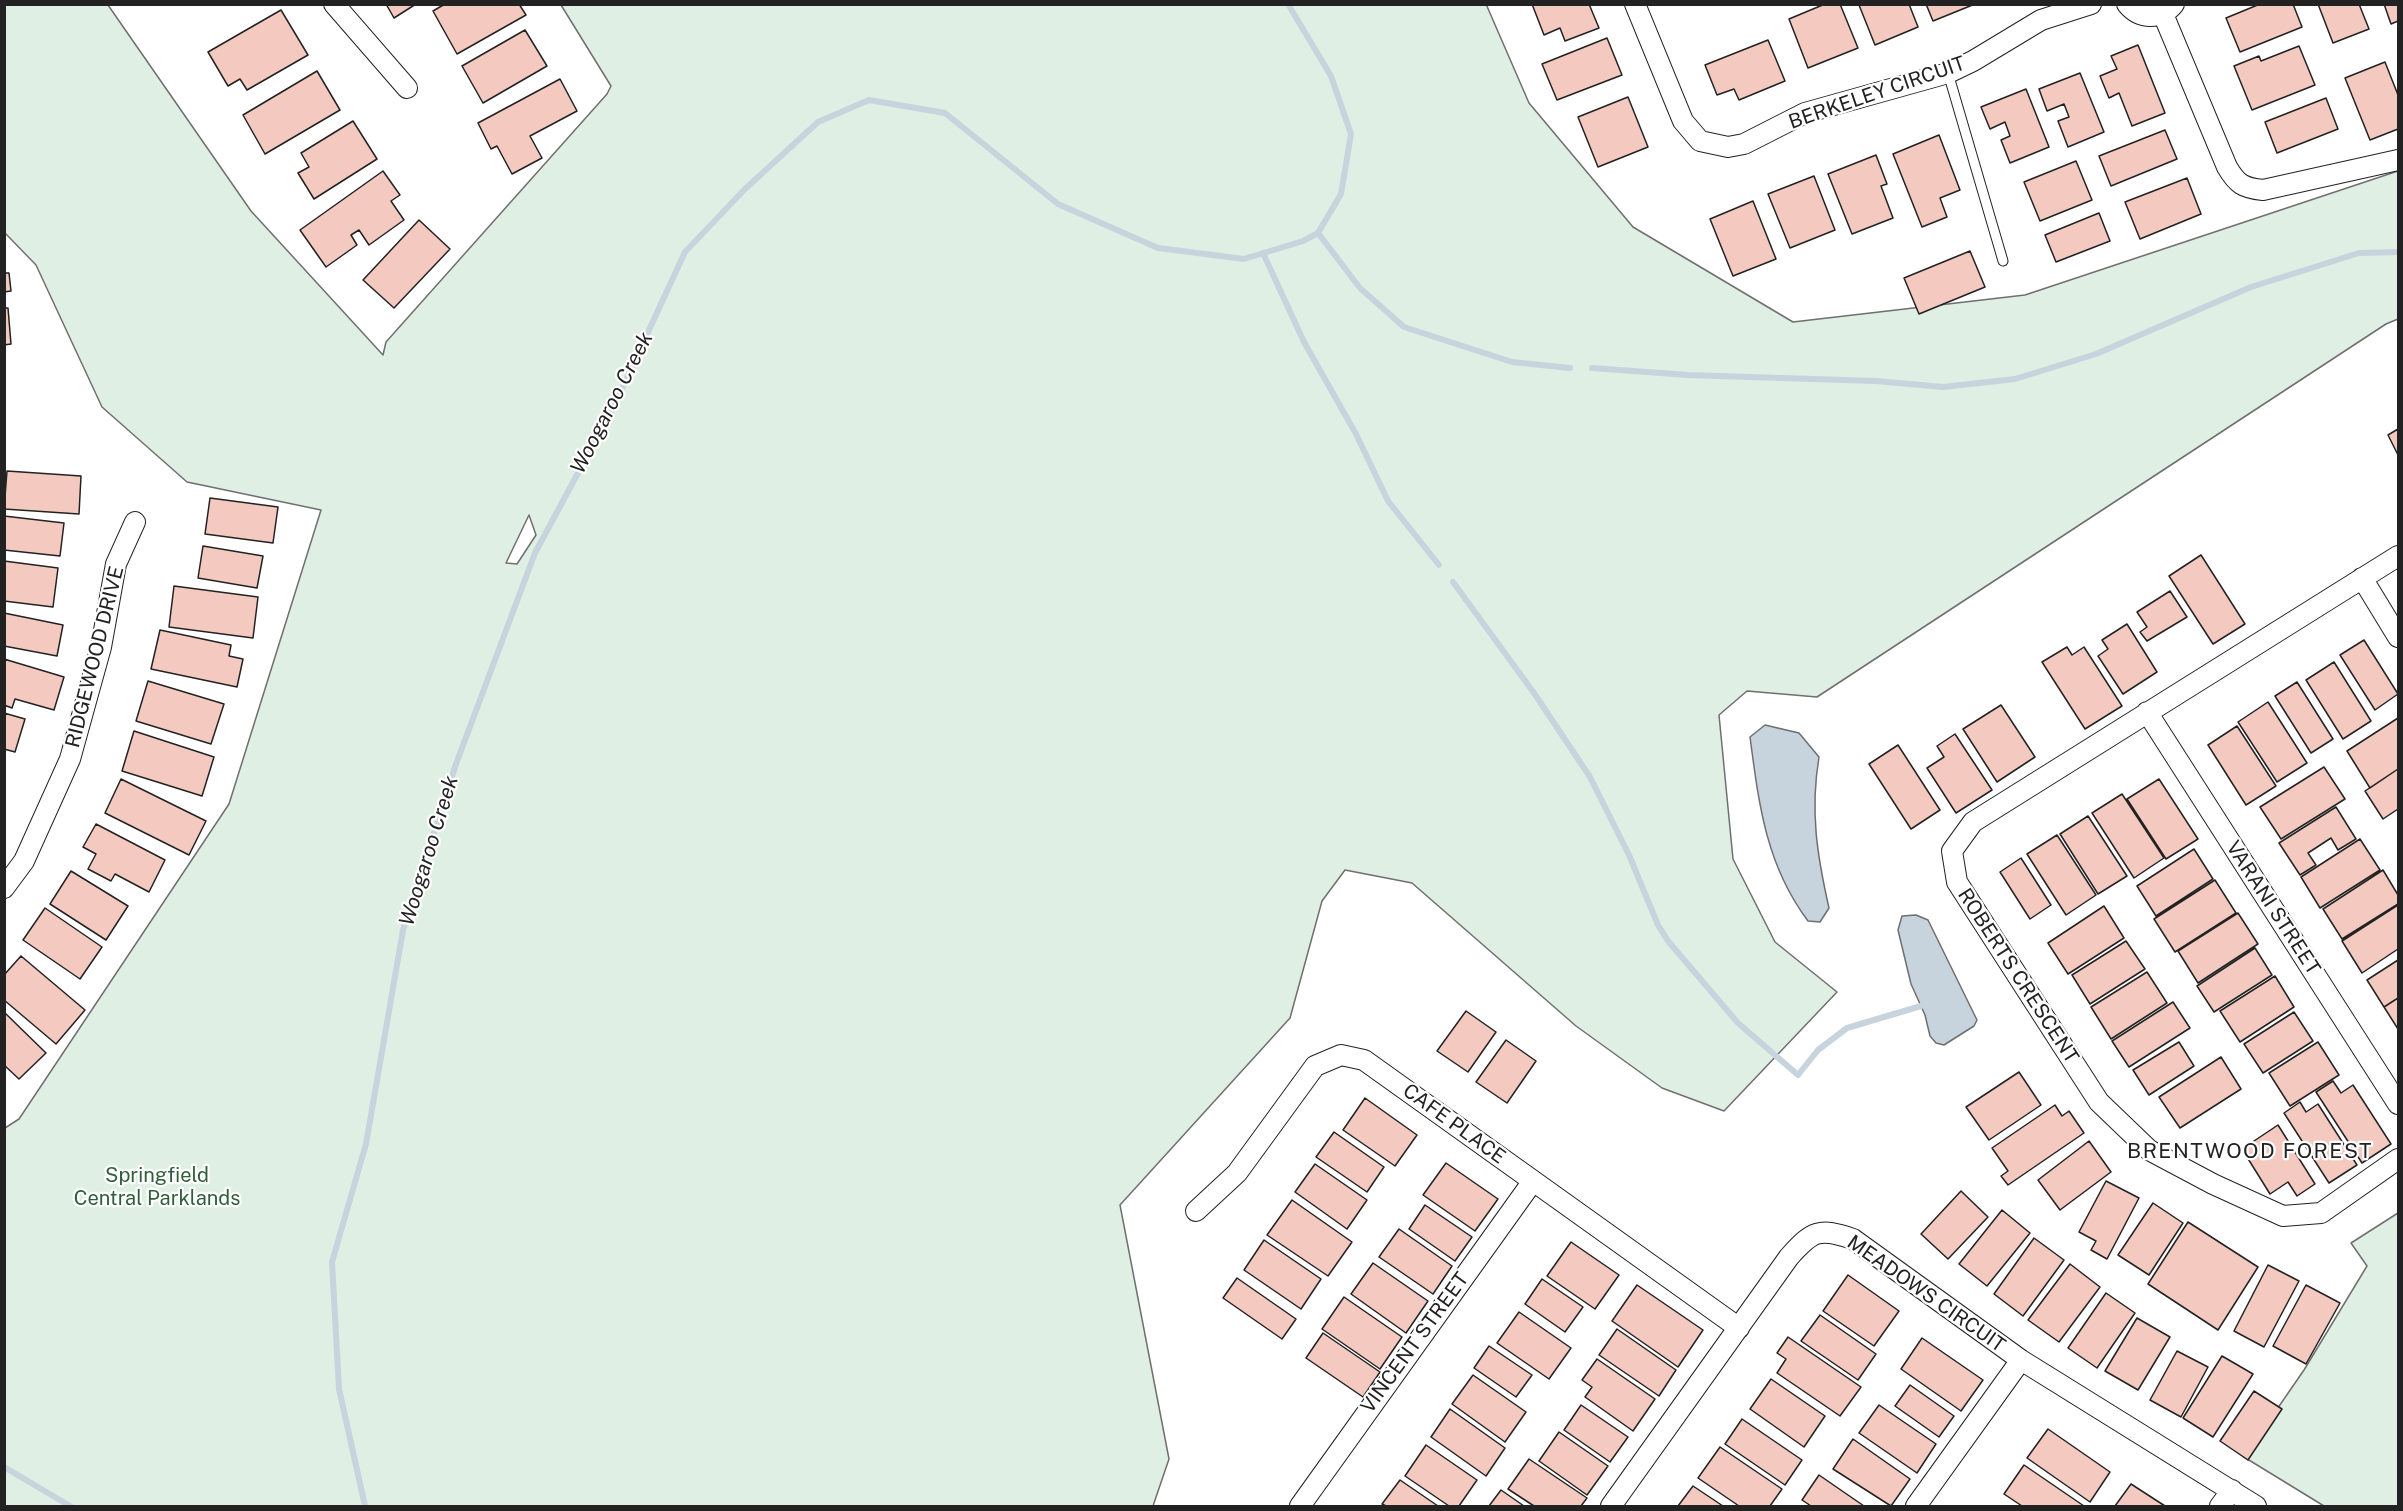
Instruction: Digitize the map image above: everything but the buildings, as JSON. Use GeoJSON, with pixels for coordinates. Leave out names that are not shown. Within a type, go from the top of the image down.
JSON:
{"type":"FeatureCollection","features":[{"type":"Feature","properties":{"kind":"street"},"geometry":{"type":"LineString","coordinates":[[334,4],[407,88]]}},
{"type":"Feature","properties":{"kind":"street","name":"BERKELEY CIRCUIT"},"geometry":{"type":"LineString","coordinates":[[1635,4],[1683,121],[1700,141],[1728,147],[1744,144],[1805,113],[1948,73],[1973,61],[2041,20],[2091,4]]}},
{"type":"Feature","properties":{"kind":"street"},"geometry":{"type":"LineString","coordinates":[[2127,4],[2142,15],[2168,9],[2227,167],[2236,183],[2243,187],[2263,190],[2398,160]]}},
{"type":"Feature","properties":{"kind":"street","name":"RIDGEWOOD DRIVE"},"geometry":{"type":"LineString","coordinates":[[4,888],[24,861],[70,759],[101,647],[116,564],[135,522]]}},
{"type":"Feature","properties":{"kind":"street","name":"ROBERTS CRESCENT"},"geometry":{"type":"LineString","coordinates":[[2398,556],[1973,822],[1952,851],[1957,882],[2099,1102],[2150,1150],[2213,1184],[2283,1216],[2321,1213],[2398,1159]]}},
{"type":"Feature","properties":{"kind":"street"},"geometry":{"type":"LineString","coordinates":[[2362,579],[2398,637]]}},
{"type":"Feature","properties":{"kind":"street","name":"VARANI STREET"},"geometry":{"type":"LineString","coordinates":[[2147,712],[2398,1104]]}},
{"type":"Feature","properties":{"kind":"street","name":"CAFE PLACE"},"geometry":{"type":"LineString","coordinates":[[1196,1211],[1237,1173],[1315,1066],[1341,1055],[1364,1060],[1739,1328]]}},
{"type":"Feature","properties":{"kind":"street","name":"VINCENT STREET"},"geometry":{"type":"LineString","coordinates":[[1300,1506],[1533,1181]]}},
{"type":"Feature","properties":{"kind":"street","name":"MEADOWS CIRCUIT"},"geometry":{"type":"LineString","coordinates":[[1611,1506],[1803,1241],[1829,1231],[1853,1239],[2021,1360],[2256,1506]]}},
{"type":"Feature","properties":{"kind":"street"},"geometry":{"type":"LineString","coordinates":[[1916,1506],[2021,1360]]}},
{"type":"Feature","properties":{"kind":"street"},"geometry":{"type":"LineString","coordinates":[[2220,1506],[2232,1490]]}},
{"type":"Feature","properties":{"kind":"lane"},"geometry":{"type":"LineString","coordinates":[[1948,73],[2002,261]]}},
{"type":"Feature","properties":{"kind":"green space","name":"Springfield Central Parklands"},"geometry":{"type":"Polygon","coordinates":[[[1486,4],[1529,103],[1633,227],[1793,322],[2025,295],[2398,171],[2398,319],[2386,324],[1817,697],[1747,691],[1719,715],[1733,859],[1775,942],[1837,992],[1724,1111],[1662,1088],[1576,1026],[1412,883],[1345,870],[1322,901],[1290,1018],[1120,1205],[1169,1459],[1153,1506],[5,1506],[5,1128],[19,1119],[229,804],[321,510],[187,482],[102,407],[36,265],[5,233],[5,5],[108,5],[251,211],[383,355],[386,342],[607,94],[611,86],[561,5],[1486,4]],[[529,515],[506,563],[517,564],[536,535],[529,515]]]}},
{"type":"Feature","properties":{"kind":"green space"},"geometry":{"type":"Polygon","coordinates":[[[2398,1213],[2398,1506],[2324,1506],[2244,1457],[2304,1370],[2367,1266],[2351,1243],[2398,1213]]]}},
{"type":"Feature","properties":{"kind":"shaded area"},"geometry":{"type":"Polygon","coordinates":[[[1765,725],[1799,733],[1819,757],[1815,796],[1816,833],[1829,908],[1820,922],[1808,921],[1794,900],[1782,878],[1767,834],[1750,737],[1765,725]]]}},
{"type":"Feature","properties":{"kind":"shaded area"},"geometry":{"type":"Polygon","coordinates":[[[1916,915],[1928,920],[1977,1020],[1974,1026],[1944,1045],[1936,1043],[1930,1036],[1925,1015],[1911,984],[1898,930],[1902,916],[1916,915]]]}},
{"type":"Feature","properties":{"kind":"waterway","name":"Woogaroo Creek"},"geometry":{"type":"LineString","coordinates":[[365,1506],[339,1389],[332,1262],[366,1144],[403,930],[456,764],[535,553],[614,406],[685,252],[745,189],[818,122],[869,100],[945,113],[1058,204],[1158,248],[1244,259],[1303,241],[1318,233],[1341,194],[1351,134],[1331,76],[1288,4]]}},
{"type":"Feature","properties":{"kind":"waterway"},"geometry":{"type":"LineString","coordinates":[[1318,233],[1360,288],[1404,327],[1512,362],[1570,368]]}},
{"type":"Feature","properties":{"kind":"waterway"},"geometry":{"type":"LineString","coordinates":[[1592,368],[1688,375],[1876,381],[1943,387],[2015,379],[2096,354],[2251,287],[2359,253],[2398,252]]}},
{"type":"Feature","properties":{"kind":"waterway"},"geometry":{"type":"LineString","coordinates":[[1263,253],[1304,342],[1356,434],[1388,501],[1439,565]]}},
{"type":"Feature","properties":{"kind":"waterway"},"geometry":{"type":"LineString","coordinates":[[1453,582],[1534,693],[1590,777],[1629,855],[1658,925],[1668,941],[1738,1023],[1798,1075],[1818,1050],[1847,1028],[1921,1006]]}},
{"type":"Feature","properties":{"kind":"waterway"},"geometry":{"type":"LineString","coordinates":[[4,1467],[70,1506]]}},
{"type":"Feature","properties":{"kind":"district","name":"BRENTWOOD FOREST"},"geometry":{"type":"Point","coordinates":[2250,1152]}}]}
